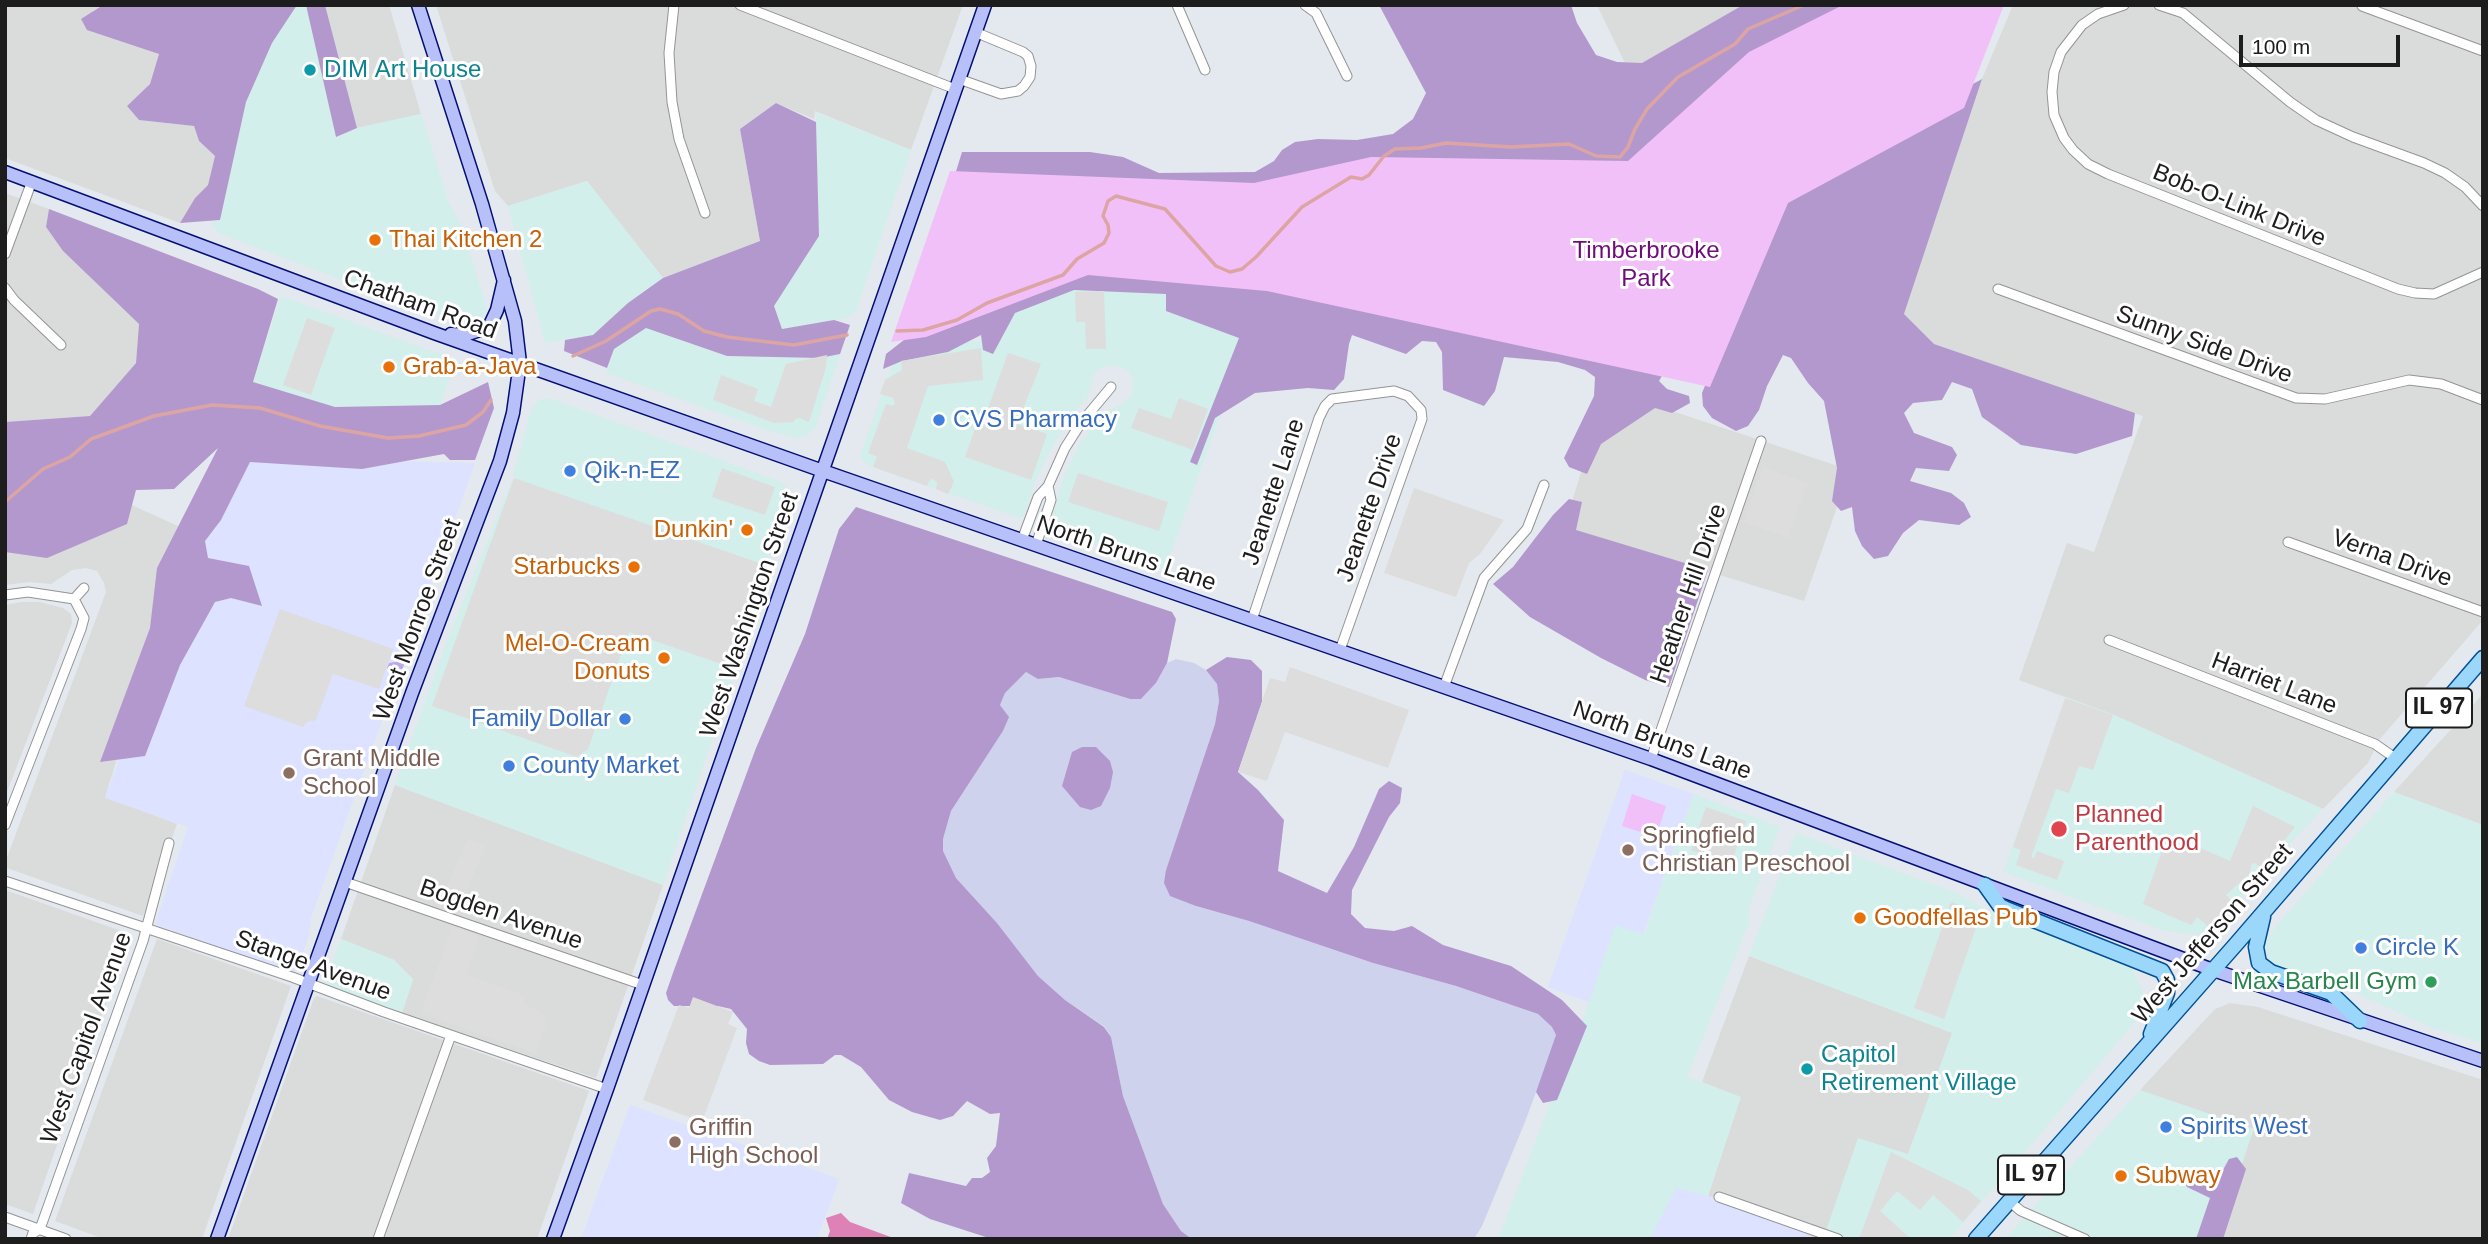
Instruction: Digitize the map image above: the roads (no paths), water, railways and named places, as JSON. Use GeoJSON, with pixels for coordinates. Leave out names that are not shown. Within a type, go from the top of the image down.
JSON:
{"type":"FeatureCollection","features":[{"type":"Feature","properties":{"kind":"main road","name":"West Monroe Street"},"geometry":{"type":"LineString","coordinates":[[217,1239],[420,672],[501,456],[513,413],[520,363],[514,321],[504,279],[418,5]]}},
{"type":"Feature","properties":{"kind":"main road","name":"West Washington Street"},"geometry":{"type":"LineString","coordinates":[[553,1239],[985,5]]}},
{"type":"Feature","properties":{"kind":"main road","name":"Chatham Road"},"geometry":{"type":"LineString","coordinates":[[5,172],[434,333],[823,471]]}},
{"type":"Feature","properties":{"kind":"main road"},"geometry":{"type":"LineString","coordinates":[[434,333],[465,335],[485,330],[493,321],[504,279]]}},
{"type":"Feature","properties":{"kind":"main road","name":"North Bruns Lane"},"geometry":{"type":"LineString","coordinates":[[823,471],[1651,759],[2213,970],[2483,1061]]}},
{"type":"Feature","properties":{"kind":"main road","name":"West Jefferson Street"},"geometry":{"type":"LineString","coordinates":[[1976,1239],[2483,658]]}},
{"type":"Feature","properties":{"kind":"main road"},"geometry":{"type":"LineString","coordinates":[[1985,885],[2000,906],[2006,909],[2162,971],[2166,979],[2167,993],[2146,1046]]}},
{"type":"Feature","properties":{"kind":"main road"},"geometry":{"type":"LineString","coordinates":[[2265,909],[2256,947],[2259,963],[2271,972],[2331,993],[2360,1021]]}},
{"type":"Feature","properties":{"kind":"street"},"geometry":{"type":"LineString","coordinates":[[674,5],[669,53],[672,102],[682,148],[705,213]]}},
{"type":"Feature","properties":{"kind":"street"},"geometry":{"type":"LineString","coordinates":[[740,5],[957,84],[1001,94],[1018,91],[1030,77],[1028,56],[1023,51],[975,32]]}},
{"type":"Feature","properties":{"kind":"street"},"geometry":{"type":"LineString","coordinates":[[1177,5],[1205,70]]}},
{"type":"Feature","properties":{"kind":"street"},"geometry":{"type":"LineString","coordinates":[[1306,5],[1316,13],[1347,76]]}},
{"type":"Feature","properties":{"kind":"street","name":"Bob-O-Link Drive"},"geometry":{"type":"LineString","coordinates":[[2124,5],[2098,14],[2082,25],[2057,63],[2053,80],[2054,115],[2064,138],[2073,150],[2096,169],[2398,289],[2434,293],[2483,272]]}},
{"type":"Feature","properties":{"kind":"street"},"geometry":{"type":"LineString","coordinates":[[2160,5],[2183,13],[2290,102],[2316,120],[2445,173],[2465,187],[2483,206]]}},
{"type":"Feature","properties":{"kind":"street"},"geometry":{"type":"LineString","coordinates":[[2362,6],[2483,51]]}},
{"type":"Feature","properties":{"kind":"street"},"geometry":{"type":"LineString","coordinates":[[5,254],[32,181]]}},
{"type":"Feature","properties":{"kind":"street"},"geometry":{"type":"LineString","coordinates":[[5,288],[61,345]]}},
{"type":"Feature","properties":{"kind":"street","name":"Sunny Side Drive"},"geometry":{"type":"LineString","coordinates":[[1998,289],[2296,398],[2325,399],[2409,380],[2441,384],[2483,400]]}},
{"type":"Feature","properties":{"kind":"street"},"geometry":{"type":"LineString","coordinates":[[1022,540],[1038,497],[1048,486],[1071,437],[1111,387]]}},
{"type":"Feature","properties":{"kind":"street","name":"Jeanette Lane"},"geometry":{"type":"LineString","coordinates":[[1252,620],[1325,406],[1332,399],[1394,391]]}},
{"type":"Feature","properties":{"kind":"street","name":"Jeanette Drive"},"geometry":{"type":"LineString","coordinates":[[1340,650],[1422,419],[1421,410],[1416,403],[1408,396],[1394,391]]}},
{"type":"Feature","properties":{"kind":"street","name":"Heather Hill Drive"},"geometry":{"type":"LineString","coordinates":[[1651,759],[1761,441]]}},
{"type":"Feature","properties":{"kind":"street"},"geometry":{"type":"LineString","coordinates":[[1444,687],[1484,578],[1527,529],[1544,485]]}},
{"type":"Feature","properties":{"kind":"street"},"geometry":{"type":"LineString","coordinates":[[1036,545],[1051,500],[1048,486]]}},
{"type":"Feature","properties":{"kind":"street","name":"Verna Drive"},"geometry":{"type":"LineString","coordinates":[[2288,542],[2483,612]]}},
{"type":"Feature","properties":{"kind":"street"},"geometry":{"type":"LineString","coordinates":[[74,599],[84,588]]}},
{"type":"Feature","properties":{"kind":"street"},"geometry":{"type":"LineString","coordinates":[[5,595],[28,592],[74,599]]}},
{"type":"Feature","properties":{"kind":"street"},"geometry":{"type":"LineString","coordinates":[[5,825],[81,629],[84,618],[74,599]]}},
{"type":"Feature","properties":{"kind":"street","name":"Harriet Lane"},"geometry":{"type":"LineString","coordinates":[[2109,640],[2375,744],[2395,758]]}},
{"type":"Feature","properties":{"kind":"street","name":"West Capitol Avenue"},"geometry":{"type":"LineString","coordinates":[[31,1239],[33,1233],[40,1229],[147,928],[169,843]]}},
{"type":"Feature","properties":{"kind":"street","name":"Stange Avenue"},"geometry":{"type":"LineString","coordinates":[[5,881],[607,1089]]}},
{"type":"Feature","properties":{"kind":"street","name":"Bogden Avenue"},"geometry":{"type":"LineString","coordinates":[[345,882],[643,985]]}},
{"type":"Feature","properties":{"kind":"street"},"geometry":{"type":"LineString","coordinates":[[378,1239],[451,1035]]}},
{"type":"Feature","properties":{"kind":"street"},"geometry":{"type":"LineString","coordinates":[[1719,1197],[1838,1239]]}},
{"type":"Feature","properties":{"kind":"street"},"geometry":{"type":"LineString","coordinates":[[2009,1201],[2025,1213],[2085,1239]]}},
{"type":"Feature","properties":{"kind":"street"},"geometry":{"type":"LineString","coordinates":[[5,1217],[66,1239]]}},
{"type":"Feature","properties":{"kind":"waterway"},"geometry":{"type":"LineString","coordinates":[[897,331],[923,330],[957,320],[987,303],[1063,275],[1077,259],[1104,243],[1109,233],[1103,216],[1108,201],[1116,196],[1165,209],[1216,266],[1230,272],[1242,269],[1256,257],[1302,207],[1351,177],[1362,179],[1369,175],[1384,156],[1395,149],[1446,143],[1511,147],[1569,144],[1596,156],[1620,157],[1647,109],[1678,77],[1735,44],[1748,29],[1804,5]]}},
{"type":"Feature","properties":{"kind":"waterway"},"geometry":{"type":"LineString","coordinates":[[573,356],[606,341],[651,311],[660,309],[678,314],[704,331],[727,337],[794,345],[847,335]]}},
{"type":"Feature","properties":{"kind":"waterway"},"geometry":{"type":"LineString","coordinates":[[5,502],[43,469],[70,457],[91,439],[154,416],[212,405],[260,408],[320,426],[388,438],[419,436],[466,425],[483,412],[491,400]]}},
{"type":"Feature","properties":{"kind":"place","name":"DIM Art House"},"geometry":{"type":"Point","coordinates":[310,70]}},
{"type":"Feature","properties":{"kind":"place","name":"Thai Kitchen 2"},"geometry":{"type":"Point","coordinates":[375,240]}},
{"type":"Feature","properties":{"kind":"place","name":"Grab-a-Java"},"geometry":{"type":"Point","coordinates":[389,367]}},
{"type":"Feature","properties":{"kind":"place","name":"CVS Pharmacy"},"geometry":{"type":"Point","coordinates":[939,420]}},
{"type":"Feature","properties":{"kind":"place","name":"Qik-n-EZ"},"geometry":{"type":"Point","coordinates":[570,471]}},
{"type":"Feature","properties":{"kind":"place","name":"Dunkin'"},"geometry":{"type":"Point","coordinates":[747,530]}},
{"type":"Feature","properties":{"kind":"place","name":"Starbucks"},"geometry":{"type":"Point","coordinates":[634,567]}},
{"type":"Feature","properties":{"kind":"place","name":"Mel-O-Cream Donuts"},"geometry":{"type":"Point","coordinates":[664,658]}},
{"type":"Feature","properties":{"kind":"place","name":"Family Dollar"},"geometry":{"type":"Point","coordinates":[625,719]}},
{"type":"Feature","properties":{"kind":"place","name":"County Market"},"geometry":{"type":"Point","coordinates":[509,766]}},
{"type":"Feature","properties":{"kind":"place","name":"Grant Middle School"},"geometry":{"type":"Point","coordinates":[289,773]}},
{"type":"Feature","properties":{"kind":"place","name":"Planned Parenthood"},"geometry":{"type":"Point","coordinates":[2059,829]}},
{"type":"Feature","properties":{"kind":"place","name":"Springfield Christian Preschool"},"geometry":{"type":"Point","coordinates":[1628,850]}},
{"type":"Feature","properties":{"kind":"place","name":"Goodfellas Pub"},"geometry":{"type":"Point","coordinates":[1860,918]}},
{"type":"Feature","properties":{"kind":"place","name":"Circle K"},"geometry":{"type":"Point","coordinates":[2361,948]}},
{"type":"Feature","properties":{"kind":"place","name":"Max Barbell Gym"},"geometry":{"type":"Point","coordinates":[2431,982]}},
{"type":"Feature","properties":{"kind":"place","name":"Capitol Retirement Village"},"geometry":{"type":"Point","coordinates":[1807,1069]}},
{"type":"Feature","properties":{"kind":"place","name":"Spirits West"},"geometry":{"type":"Point","coordinates":[2166,1127]}},
{"type":"Feature","properties":{"kind":"place","name":"Griffin High School"},"geometry":{"type":"Point","coordinates":[675,1142]}},
{"type":"Feature","properties":{"kind":"place","name":"Subway"},"geometry":{"type":"Point","coordinates":[2121,1176]}},
{"type":"Feature","properties":{"kind":"park label","name":"Timberbrooke Park"},"geometry":{"type":"Point","coordinates":[1646,265]}}]}
